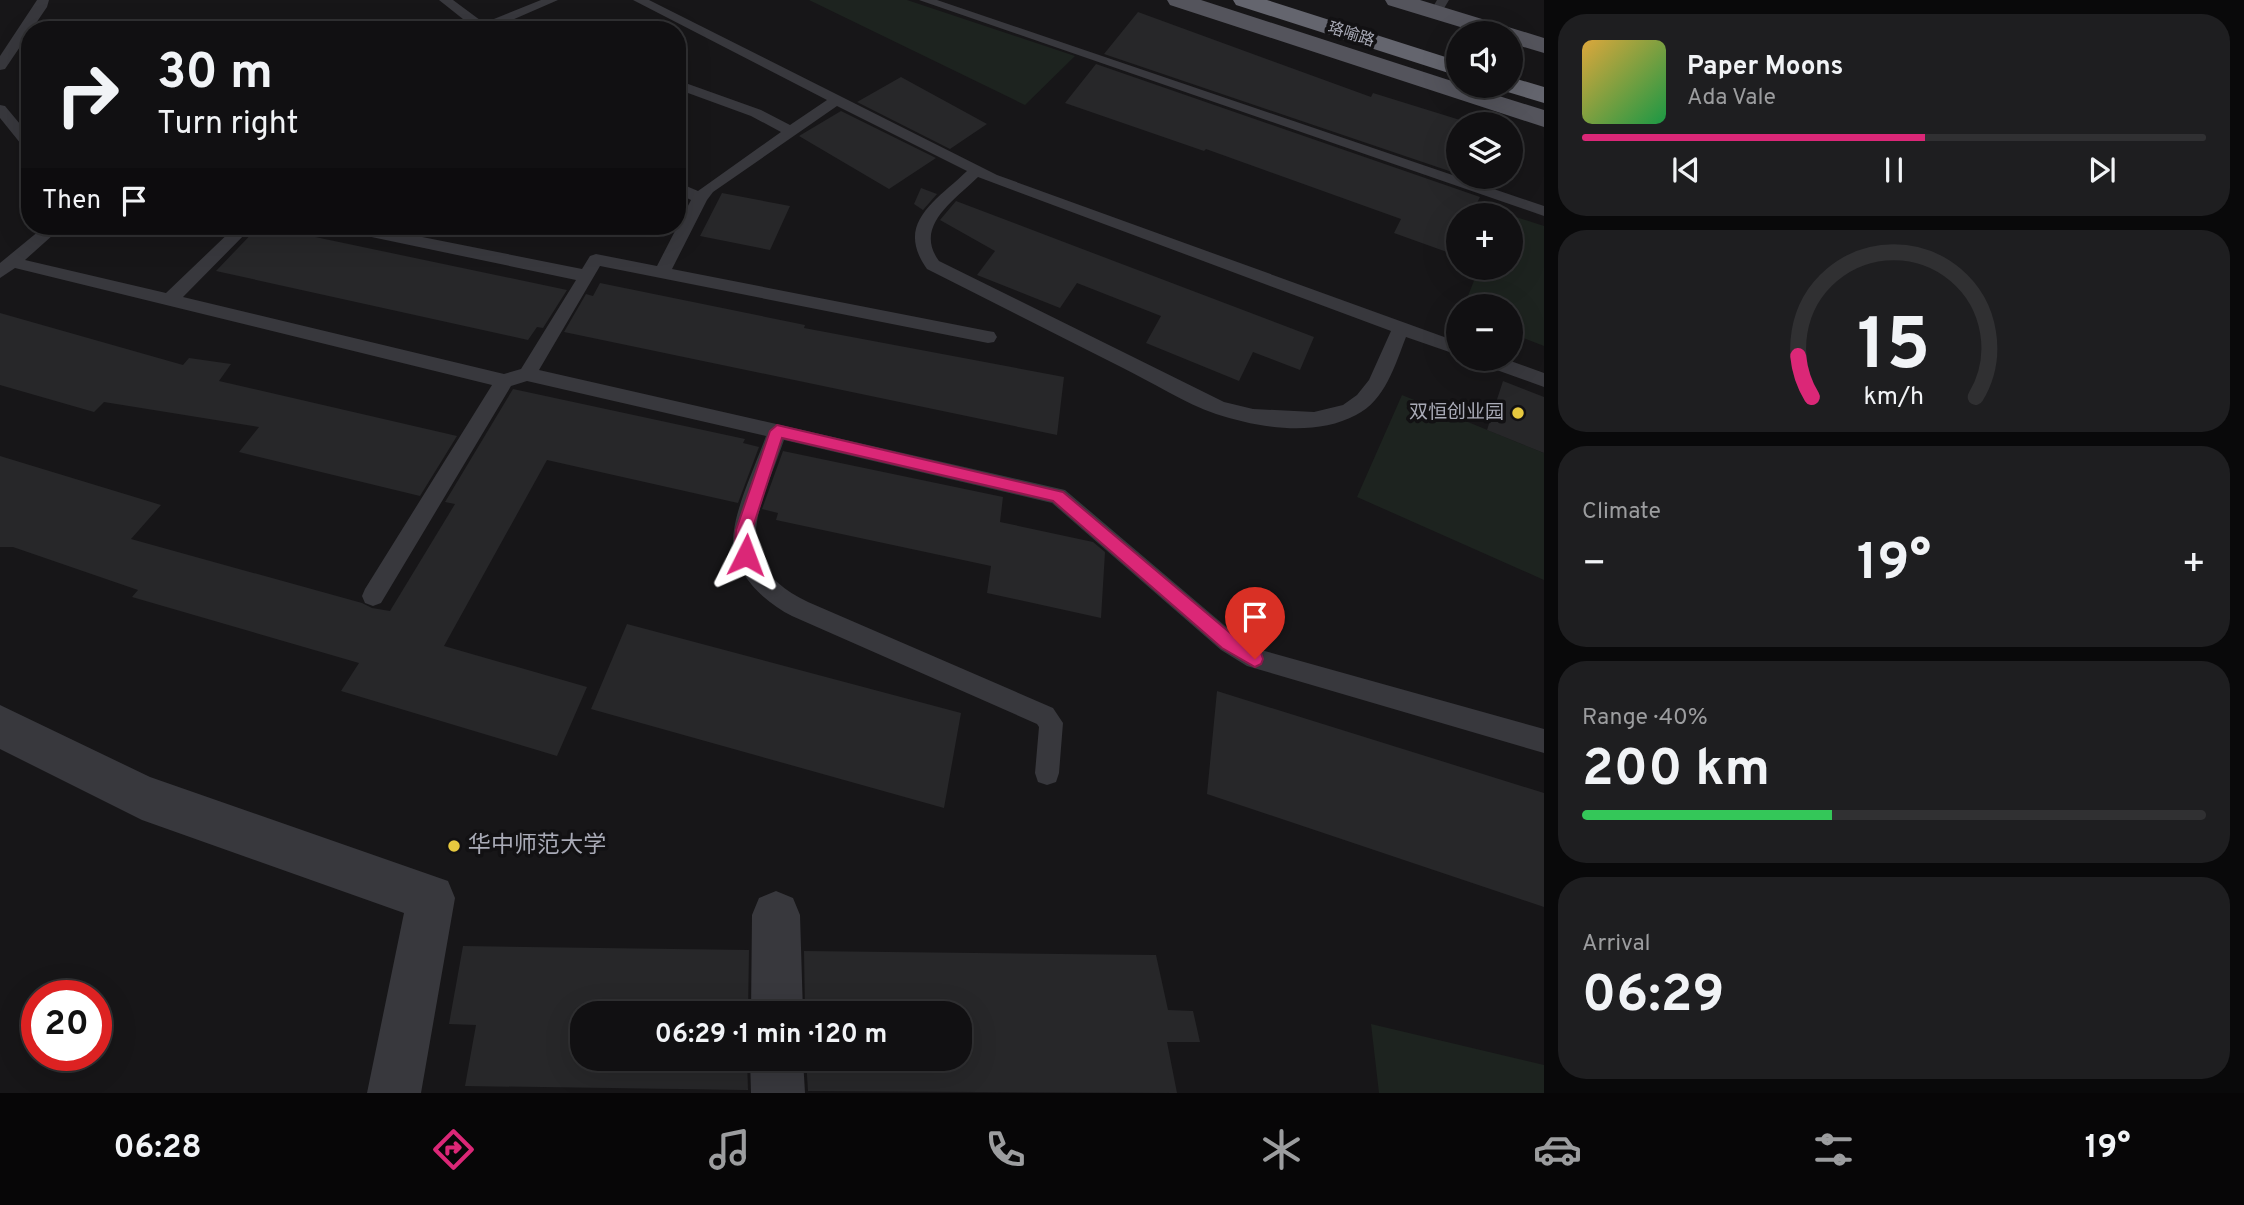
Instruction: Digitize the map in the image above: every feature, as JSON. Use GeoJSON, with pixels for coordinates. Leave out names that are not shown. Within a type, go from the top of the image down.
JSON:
{"type":"FeatureCollection","features":[{"type":"Feature","properties":{"kind":"highway"},"geometry":{"type":"LineString","coordinates":[[1223,0],[1347,56]]}},
{"type":"Feature","properties":{"kind":"highway","name":"珞喻路"},"geometry":{"type":"LineString","coordinates":[[1244,0],[1446,65]]}},
{"type":"Feature","properties":{"kind":"highway","name":"珞喻路"},"geometry":{"type":"LineString","coordinates":[[1316,0],[1446,42]]}},
{"type":"Feature","properties":{"kind":"highway"},"geometry":{"type":"LineString","coordinates":[[1523,66],[1544,71]]}},
{"type":"Feature","properties":{"kind":"highway"},"geometry":{"type":"LineString","coordinates":[[1523,89],[1544,95]]}},
{"type":"Feature","properties":{"kind":"main road"},"geometry":{"type":"LineString","coordinates":[[1178,0],[1544,119]]}},
{"type":"Feature","properties":{"kind":"main road"},"geometry":{"type":"LineString","coordinates":[[1395,0],[1440,6],[1476,21]]}},
{"type":"Feature","properties":{"kind":"main road"},"geometry":{"type":"LineString","coordinates":[[1523,39],[1544,46]]}},
{"type":"Feature","properties":{"kind":"street"},"geometry":{"type":"LineString","coordinates":[[0,726],[142,797],[431,898],[394,1093]]}},
{"type":"Feature","properties":{"kind":"street"},"geometry":{"type":"LineString","coordinates":[[0,750],[52,750]]}},
{"type":"Feature","properties":{"kind":"street"},"geometry":{"type":"LineString","coordinates":[[776,915],[777,1001]]}},
{"type":"Feature","properties":{"kind":"street"},"geometry":{"type":"LineString","coordinates":[[777,1071],[778,1093]]}},
{"type":"Feature","properties":{"kind":"lane"},"geometry":{"type":"LineString","coordinates":[[31,21],[43,0]]}},
{"type":"Feature","properties":{"kind":"lane"},"geometry":{"type":"LineString","coordinates":[[445,0],[470,21]]}},
{"type":"Feature","properties":{"kind":"lane"},"geometry":{"type":"LineString","coordinates":[[500,21],[552,0]]}},
{"type":"Feature","properties":{"kind":"lane"},"geometry":{"type":"LineString","coordinates":[[639,0],[680,21]]}},
{"type":"Feature","properties":{"kind":"lane"},"geometry":{"type":"LineString","coordinates":[[925,0],[1544,211]]}},
{"type":"Feature","properties":{"kind":"lane"},"geometry":{"type":"LineString","coordinates":[[686,24],[976,171],[1036,196],[1446,344]]}},
{"type":"Feature","properties":{"kind":"lane"},"geometry":{"type":"LineString","coordinates":[[0,66],[21,36]]}},
{"type":"Feature","properties":{"kind":"lane"},"geometry":{"type":"LineString","coordinates":[[686,87],[756,113],[789,130]]}},
{"type":"Feature","properties":{"kind":"lane"},"geometry":{"type":"LineString","coordinates":[[686,225],[700,198],[716,182],[836,100]]}},
{"type":"Feature","properties":{"kind":"lane"},"geometry":{"type":"LineString","coordinates":[[0,109],[21,135]]}},
{"type":"Feature","properties":{"kind":"lane"},"geometry":{"type":"LineString","coordinates":[[0,139],[19,132]]}},
{"type":"Feature","properties":{"kind":"lane"},"geometry":{"type":"LineString","coordinates":[[976,171],[926,220],[921,230],[920,242],[933,265],[1219,408],[1240,415],[1279,421],[1339,414],[1355,408],[1371,392],[1402,328]]}},
{"type":"Feature","properties":{"kind":"lane"},"geometry":{"type":"LineString","coordinates":[[686,191],[700,198]]}},
{"type":"Feature","properties":{"kind":"lane"},"geometry":{"type":"LineString","coordinates":[[6,267],[44,235]]}},
{"type":"Feature","properties":{"kind":"lane"},"geometry":{"type":"LineString","coordinates":[[170,300],[236,235]]}},
{"type":"Feature","properties":{"kind":"lane"},"geometry":{"type":"LineString","coordinates":[[387,235],[586,276]]}},
{"type":"Feature","properties":{"kind":"lane"},"geometry":{"type":"LineString","coordinates":[[662,272],[681,235]]}},
{"type":"Feature","properties":{"kind":"lane"},"geometry":{"type":"LineString","coordinates":[[527,373],[596,260],[988,337]]}},
{"type":"Feature","properties":{"kind":"lane"},"geometry":{"type":"LineString","coordinates":[[6,267],[170,300],[504,381],[527,373],[1058,496],[1228,643],[1255,659],[1544,741]]}},
{"type":"Feature","properties":{"kind":"lane"},"geometry":{"type":"LineString","coordinates":[[1519,371],[1544,380]]}},
{"type":"Feature","properties":{"kind":"lane"},"geometry":{"type":"LineString","coordinates":[[373,596],[504,381]]}},
{"type":"Feature","properties":{"kind":"lane"},"geometry":{"type":"LineString","coordinates":[[777,431],[744,530],[743,543],[752,567],[769,590],[782,600],[856,635],[1045,716],[1051,723],[1046,773]]}},
{"type":"Feature","properties":{"kind":"shaded area"},"geometry":{"type":"Polygon","coordinates":[[[809,0],[907,0],[1075,56],[1025,105],[809,0]]]}},
{"type":"Feature","properties":{"kind":"shaded area"},"geometry":{"type":"Polygon","coordinates":[[[1523,219],[1544,226],[1544,346],[1523,338],[1523,294],[1469,294],[1474,280],[1523,280],[1523,219]]]}},
{"type":"Feature","properties":{"kind":"shaded area"},"geometry":{"type":"Polygon","coordinates":[[[1402,395],[1544,453],[1544,580],[1357,497],[1402,395]]]}},
{"type":"Feature","properties":{"kind":"shaded area"},"geometry":{"type":"Polygon","coordinates":[[[1371,1024],[1544,1065],[1544,1093],[1379,1093],[1371,1024]]]}},
{"type":"Feature","properties":{"kind":"building"},"geometry":{"type":"Polygon","coordinates":[[[1138,12],[1371,97],[1373,93],[1446,116],[1446,170],[1104,54],[1138,12]]]}},
{"type":"Feature","properties":{"kind":"building"},"geometry":{"type":"Polygon","coordinates":[[[1096,64],[1446,185],[1446,189],[1457,189],[1480,197],[1477,203],[1446,203],[1446,252],[1394,233],[1401,219],[1206,149],[1204,151],[1065,103],[1096,64]]]}},
{"type":"Feature","properties":{"kind":"building"},"geometry":{"type":"Polygon","coordinates":[[[901,77],[987,124],[950,149],[857,102],[901,77]]]}},
{"type":"Feature","properties":{"kind":"building"},"geometry":{"type":"Polygon","coordinates":[[[841,111],[936,158],[889,189],[799,136],[841,111]]]}},
{"type":"Feature","properties":{"kind":"building"},"geometry":{"type":"Polygon","coordinates":[[[921,188],[937,194],[923,210],[914,204],[921,188]]]}},
{"type":"Feature","properties":{"kind":"building"},"geometry":{"type":"Polygon","coordinates":[[[722,193],[790,206],[770,250],[700,236],[722,193]]]}},
{"type":"Feature","properties":{"kind":"building"},"geometry":{"type":"Polygon","coordinates":[[[956,201],[1314,337],[1300,370],[1253,352],[1239,381],[1146,343],[1161,316],[1077,283],[1060,308],[977,275],[995,251],[940,220],[956,201]]]}},
{"type":"Feature","properties":{"kind":"building"},"geometry":{"type":"Polygon","coordinates":[[[250,235],[306,235],[567,290],[543,328],[537,327],[528,340],[216,271],[250,235]]]}},
{"type":"Feature","properties":{"kind":"building"},"geometry":{"type":"Polygon","coordinates":[[[600,283],[805,325],[804,328],[1064,377],[1057,435],[564,332],[586,294],[593,296],[600,283]]]}},
{"type":"Feature","properties":{"kind":"building"},"geometry":{"type":"Polygon","coordinates":[[[0,313],[183,365],[189,358],[231,364],[219,381],[457,436],[420,496],[239,452],[259,427],[104,402],[94,412],[0,385],[0,313]]]}},
{"type":"Feature","properties":{"kind":"building","name":"双恒创业园"},"geometry":{"type":"Polygon","coordinates":[[[1503,381],[1544,397],[1544,453],[1487,430],[1503,381]]]}},
{"type":"Feature","properties":{"kind":"building"},"geometry":{"type":"Polygon","coordinates":[[[513,389],[745,439],[743,443],[759,447],[738,503],[547,460],[444,646],[587,687],[557,756],[341,691],[359,663],[132,597],[138,590],[13,547],[0,547],[0,456],[161,505],[131,539],[390,611],[455,504],[445,502],[513,389]]]}},
{"type":"Feature","properties":{"kind":"building"},"geometry":{"type":"Polygon","coordinates":[[[783,451],[1003,497],[1000,522],[1093,542],[1105,552],[1101,618],[987,593],[991,566],[776,520],[778,513],[762,509],[783,451]]]}},
{"type":"Feature","properties":{"kind":"building"},"geometry":{"type":"Polygon","coordinates":[[[627,624],[961,713],[944,808],[591,709],[627,624]]]}},
{"type":"Feature","properties":{"kind":"building"},"geometry":{"type":"Polygon","coordinates":[[[1217,691],[1544,793],[1544,907],[1207,794],[1217,691]]]}},
{"type":"Feature","properties":{"kind":"building"},"geometry":{"type":"Polygon","coordinates":[[[463,946],[749,950],[748,1001],[570,1001],[570,1071],[747,1071],[748,1090],[465,1086],[476,1025],[449,1024],[463,946]]]}},
{"type":"Feature","properties":{"kind":"building"},"geometry":{"type":"Polygon","coordinates":[[[804,951],[1156,955],[1168,1010],[1193,1011],[1200,1042],[1167,1042],[1177,1093],[808,1091],[807,1071],[972,1071],[972,1001],[805,1001],[804,951]]]}},
{"type":"Feature","properties":{"kind":"place","name":"双恒创业园"},"geometry":{"type":"Point","coordinates":[1518,413]}},
{"type":"Feature","properties":{"kind":"place","name":"华中师范大学"},"geometry":{"type":"Point","coordinates":[454,846]}},
{"type":"Feature","properties":{"kind":"route"},"geometry":{"type":"LineString","coordinates":[[746,555],[744,530],[777,431],[1058,496],[1228,643],[1255,659]]}}]}
